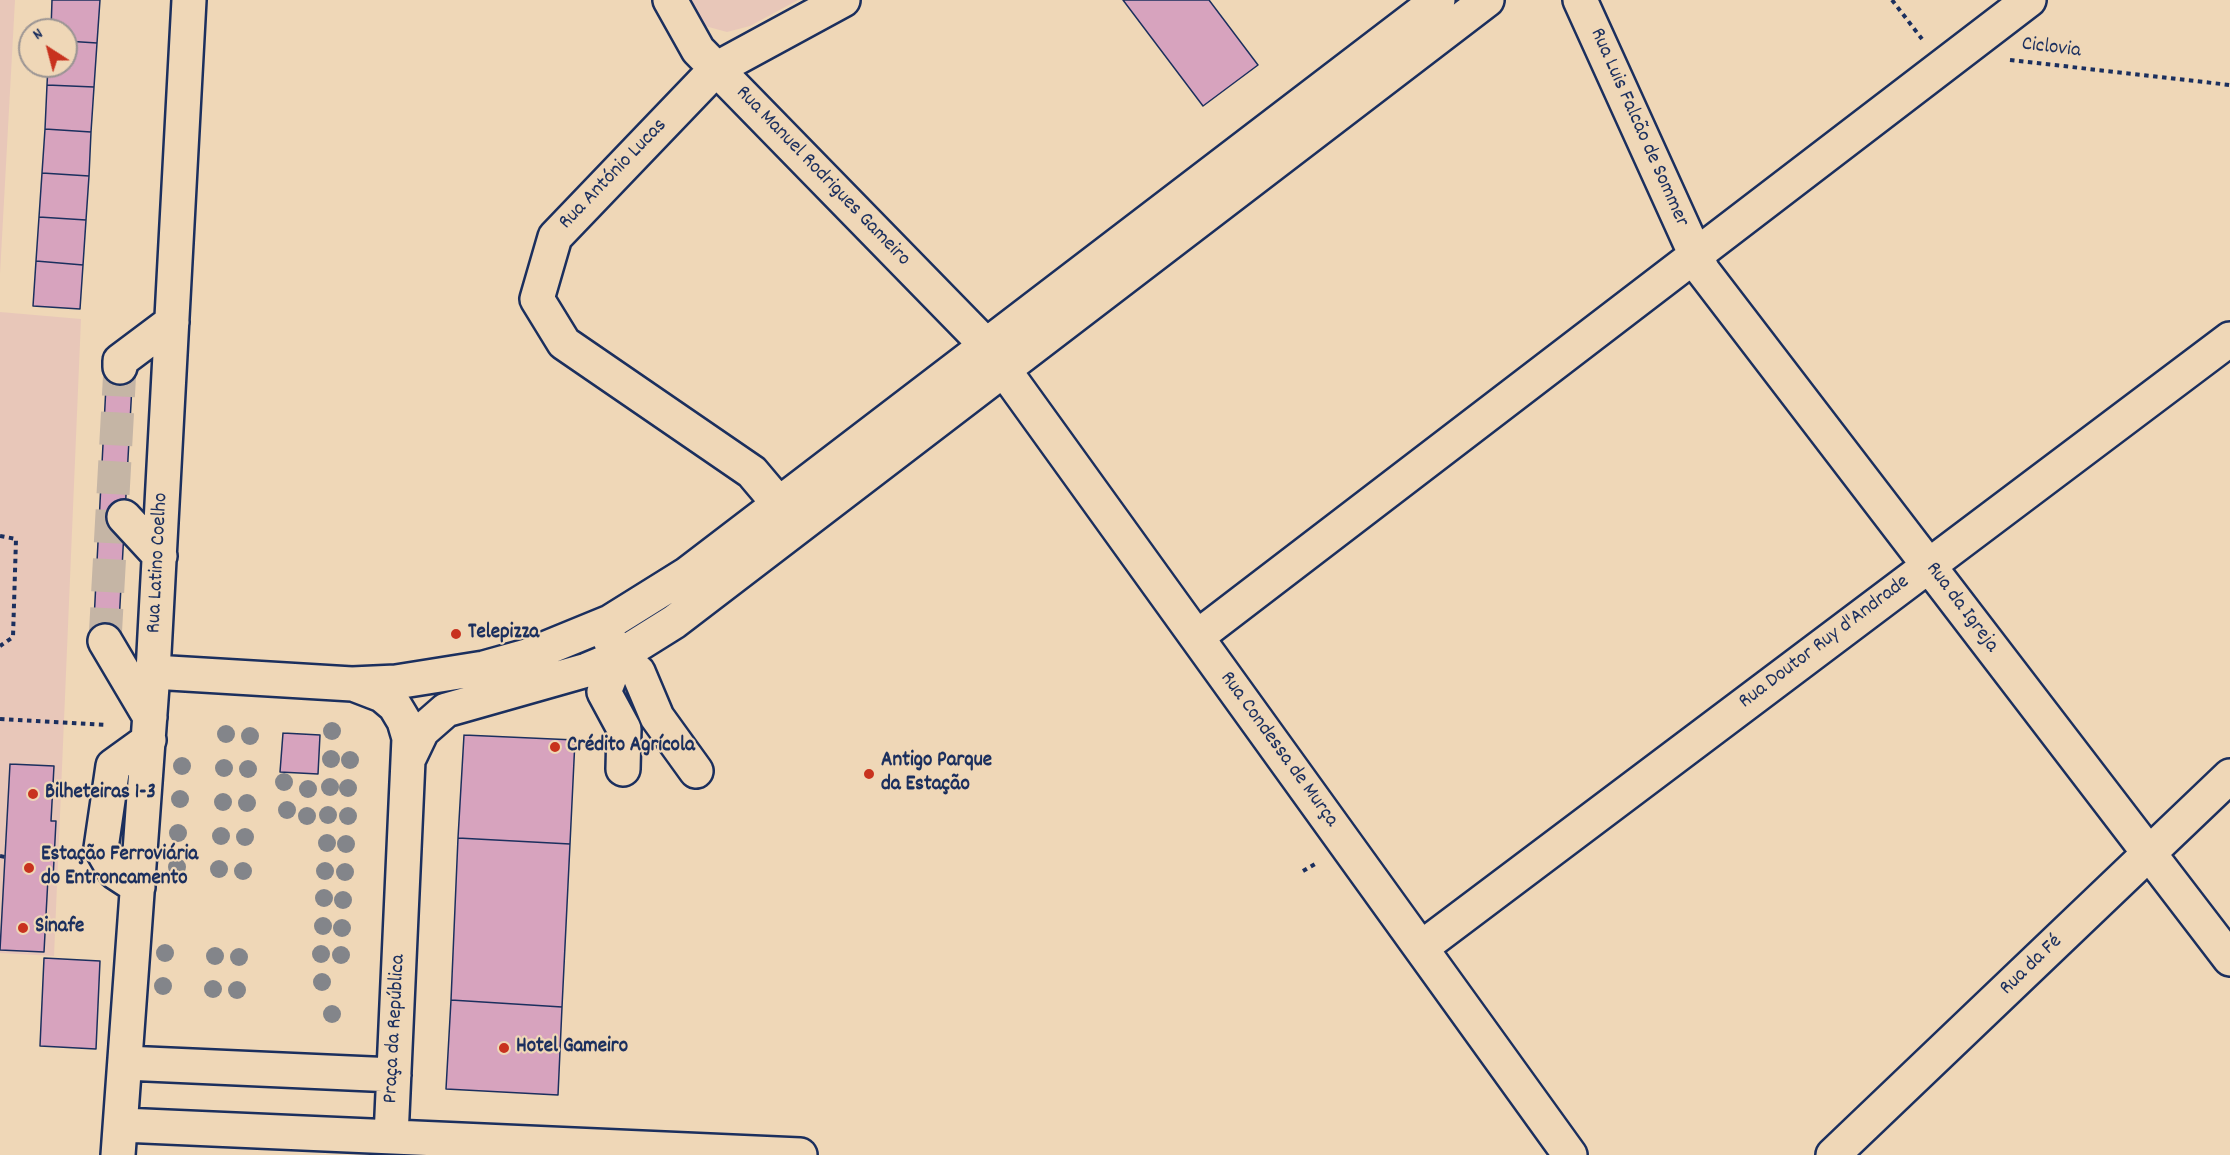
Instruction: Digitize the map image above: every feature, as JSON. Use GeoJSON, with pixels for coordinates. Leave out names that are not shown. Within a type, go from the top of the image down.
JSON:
{"type":"FeatureCollection","features":[{"type":"Feature","properties":{"kind":"street","name":"Rua Latino Coelho"},"geometry":{"type":"LineString","coordinates":[[120,1140],[150,728],[189,0]]}},
{"type":"Feature","properties":{"kind":"street","name":"Rua Manuel Rodrigues Gameiro"},"geometry":{"type":"LineString","coordinates":[[670,0],[698,50],[995,357]]}},
{"type":"Feature","properties":{"kind":"street","name":"Rua António Lucas"},"geometry":{"type":"LineString","coordinates":[[779,504],[752,472],[564,343],[537,298],[555,237],[716,69],[843,0]]}},
{"type":"Feature","properties":{"kind":"street"},"geometry":{"type":"LineString","coordinates":[[410,756],[422,731],[446,710],[566,676],[618,657],[674,622],[995,357],[1438,0]]}},
{"type":"Feature","properties":{"kind":"street"},"geometry":{"type":"LineString","coordinates":[[153,672],[352,684],[396,682],[484,668],[569,641],[603,625],[687,574],[779,504],[995,357],[1487,0]]}},
{"type":"Feature","properties":{"kind":"street","name":"Rua Luis Falcão de Sommer"},"geometry":{"type":"LineString","coordinates":[[1580,0],[1696,255]]}},
{"type":"Feature","properties":{"kind":"street"},"geometry":{"type":"LineString","coordinates":[[1197,637],[2029,0]]}},
{"type":"Feature","properties":{"kind":"street","name":"Rua da Igreja"},"geometry":{"type":"LineString","coordinates":[[1696,255],[1703,271],[2230,959]]}},
{"type":"Feature","properties":{"kind":"street"},"geometry":{"type":"LineString","coordinates":[[120,367],[120,361],[172,322]]}},
{"type":"Feature","properties":{"kind":"street","name":"Rua Doutor Ruy d'Andrade"},"geometry":{"type":"LineString","coordinates":[[1421,948],[2230,339]]}},
{"type":"Feature","properties":{"kind":"street","name":"Rua Condessa de Murça"},"geometry":{"type":"LineString","coordinates":[[995,357],[1570,1155]]}},
{"type":"Feature","properties":{"kind":"street"},"geometry":{"type":"LineString","coordinates":[[124,517],[160,556]]}},
{"type":"Feature","properties":{"kind":"street"},"geometry":{"type":"LineString","coordinates":[[603,625],[618,657],[638,672],[657,717],[696,771]]}},
{"type":"Feature","properties":{"kind":"street"},"geometry":{"type":"LineString","coordinates":[[105,641],[150,728]]}},
{"type":"Feature","properties":{"kind":"street"},"geometry":{"type":"LineString","coordinates":[[618,657],[604,692],[624,729],[623,769]]}},
{"type":"Feature","properties":{"kind":"street","name":"Praça da República"},"geometry":{"type":"LineString","coordinates":[[352,684],[368,687],[395,706],[404,721],[409,738],[410,756],[391,1137]]}},
{"type":"Feature","properties":{"kind":"street","name":"Rua da Fé"},"geometry":{"type":"LineString","coordinates":[[1833,1155],[2230,776]]}},
{"type":"Feature","properties":{"kind":"street"},"geometry":{"type":"LineString","coordinates":[[125,1063],[394,1075]]}},
{"type":"Feature","properties":{"kind":"street"},"geometry":{"type":"LineString","coordinates":[[120,1140],[391,1137],[800,1155]]}},
{"type":"Feature","properties":{"kind":"path","name":"Ciclovia"},"geometry":{"type":"LineString","coordinates":[[1892,0],[1931,50],[2230,85]]}},
{"type":"Feature","properties":{"kind":"path"},"geometry":{"type":"LineString","coordinates":[[0,536],[16,539],[13,637],[0,646]]}},
{"type":"Feature","properties":{"kind":"path"},"geometry":{"type":"LineString","coordinates":[[0,719],[150,728]]}},
{"type":"Feature","properties":{"kind":"shaded area"},"geometry":{"type":"Polygon","coordinates":[[[0,0],[15,0],[0,274],[0,0]]]}},
{"type":"Feature","properties":{"kind":"shaded area"},"geometry":{"type":"Polygon","coordinates":[[[685,0],[798,0],[750,26],[727,32],[705,26],[696,19],[685,0]]]}},
{"type":"Feature","properties":{"kind":"shaded area"},"geometry":{"type":"Polygon","coordinates":[[[0,312],[81,319],[54,956],[0,953],[0,312]]]}},
{"type":"Feature","properties":{"kind":"building"},"geometry":{"type":"Polygon","coordinates":[[[52,0],[100,0],[97,43],[78,42],[78,18],[51,18],[52,0]]]}},
{"type":"Feature","properties":{"kind":"building"},"geometry":{"type":"Polygon","coordinates":[[[1123,0],[1209,0],[1258,65],[1203,106],[1123,0]]]}},
{"type":"Feature","properties":{"kind":"building"},"geometry":{"type":"Polygon","coordinates":[[[78,42],[97,43],[94,87],[47,85],[47,78],[78,78],[78,42]]]}},
{"type":"Feature","properties":{"kind":"building"},"geometry":{"type":"Polygon","coordinates":[[[47,85],[94,87],[91,132],[45,129],[47,85]]]}},
{"type":"Feature","properties":{"kind":"building"},"geometry":{"type":"Polygon","coordinates":[[[45,129],[91,132],[89,176],[42,173],[45,129]]]}},
{"type":"Feature","properties":{"kind":"building"},"geometry":{"type":"Polygon","coordinates":[[[42,173],[89,176],[86,220],[39,217],[42,173]]]}},
{"type":"Feature","properties":{"kind":"building"},"geometry":{"type":"Polygon","coordinates":[[[39,217],[86,220],[83,265],[36,261],[39,217]]]}},
{"type":"Feature","properties":{"kind":"building"},"geometry":{"type":"Polygon","coordinates":[[[36,261],[83,265],[80,309],[33,306],[36,261]]]}},
{"type":"Feature","properties":{"kind":"building"},"geometry":{"type":"Polygon","coordinates":[[[107,366],[133,367],[118,641],[93,640],[107,366]]]}},
{"type":"Feature","properties":{"kind":"building"},"geometry":{"type":"Polygon","coordinates":[[[283,733],[320,735],[318,774],[280,772],[283,733]]]}},
{"type":"Feature","properties":{"kind":"building"},"geometry":{"type":"Polygon","coordinates":[[[464,735],[575,740],[570,844],[458,838],[464,735]]]}},
{"type":"Feature","properties":{"kind":"building","name":"Estação Ferroviária do Entroncamento"},"geometry":{"type":"Polygon","coordinates":[[[10,764],[54,766],[51,821],[56,821],[53,879],[48,878],[44,952],[0,950],[10,764]]]}},
{"type":"Feature","properties":{"kind":"building"},"geometry":{"type":"Polygon","coordinates":[[[458,838],[570,844],[562,1007],[451,1000],[458,838]]]}},
{"type":"Feature","properties":{"kind":"building"},"geometry":{"type":"Polygon","coordinates":[[[44,958],[100,961],[96,1049],[40,1046],[44,958]]]}},
{"type":"Feature","properties":{"kind":"building","name":"Hotel Gameiro"},"geometry":{"type":"Polygon","coordinates":[[[451,1000],[562,1007],[558,1095],[446,1089],[451,1000]]]}},
{"type":"Feature","properties":{"kind":"tunnel"},"geometry":{"type":"LineString","coordinates":[[105,641],[120,367]]}},
{"type":"Feature","properties":{"kind":"place","name":"Telepizza"},"geometry":{"type":"Point","coordinates":[456,634]}},
{"type":"Feature","properties":{"kind":"place","name":"Crédito Agrícola"},"geometry":{"type":"Point","coordinates":[555,747]}},
{"type":"Feature","properties":{"kind":"place","name":"Antigo Parque da Estação"},"geometry":{"type":"Point","coordinates":[869,774]}},
{"type":"Feature","properties":{"kind":"place","name":"Bilheteiras 1-3"},"geometry":{"type":"Point","coordinates":[33,794]}},
{"type":"Feature","properties":{"kind":"place","name":"Estação Ferroviária do Entroncamento"},"geometry":{"type":"Point","coordinates":[29,868]}},
{"type":"Feature","properties":{"kind":"place","name":"Sinafe"},"geometry":{"type":"Point","coordinates":[23,928]}},
{"type":"Feature","properties":{"kind":"place","name":"Hotel Gameiro"},"geometry":{"type":"Point","coordinates":[504,1048]}}]}
